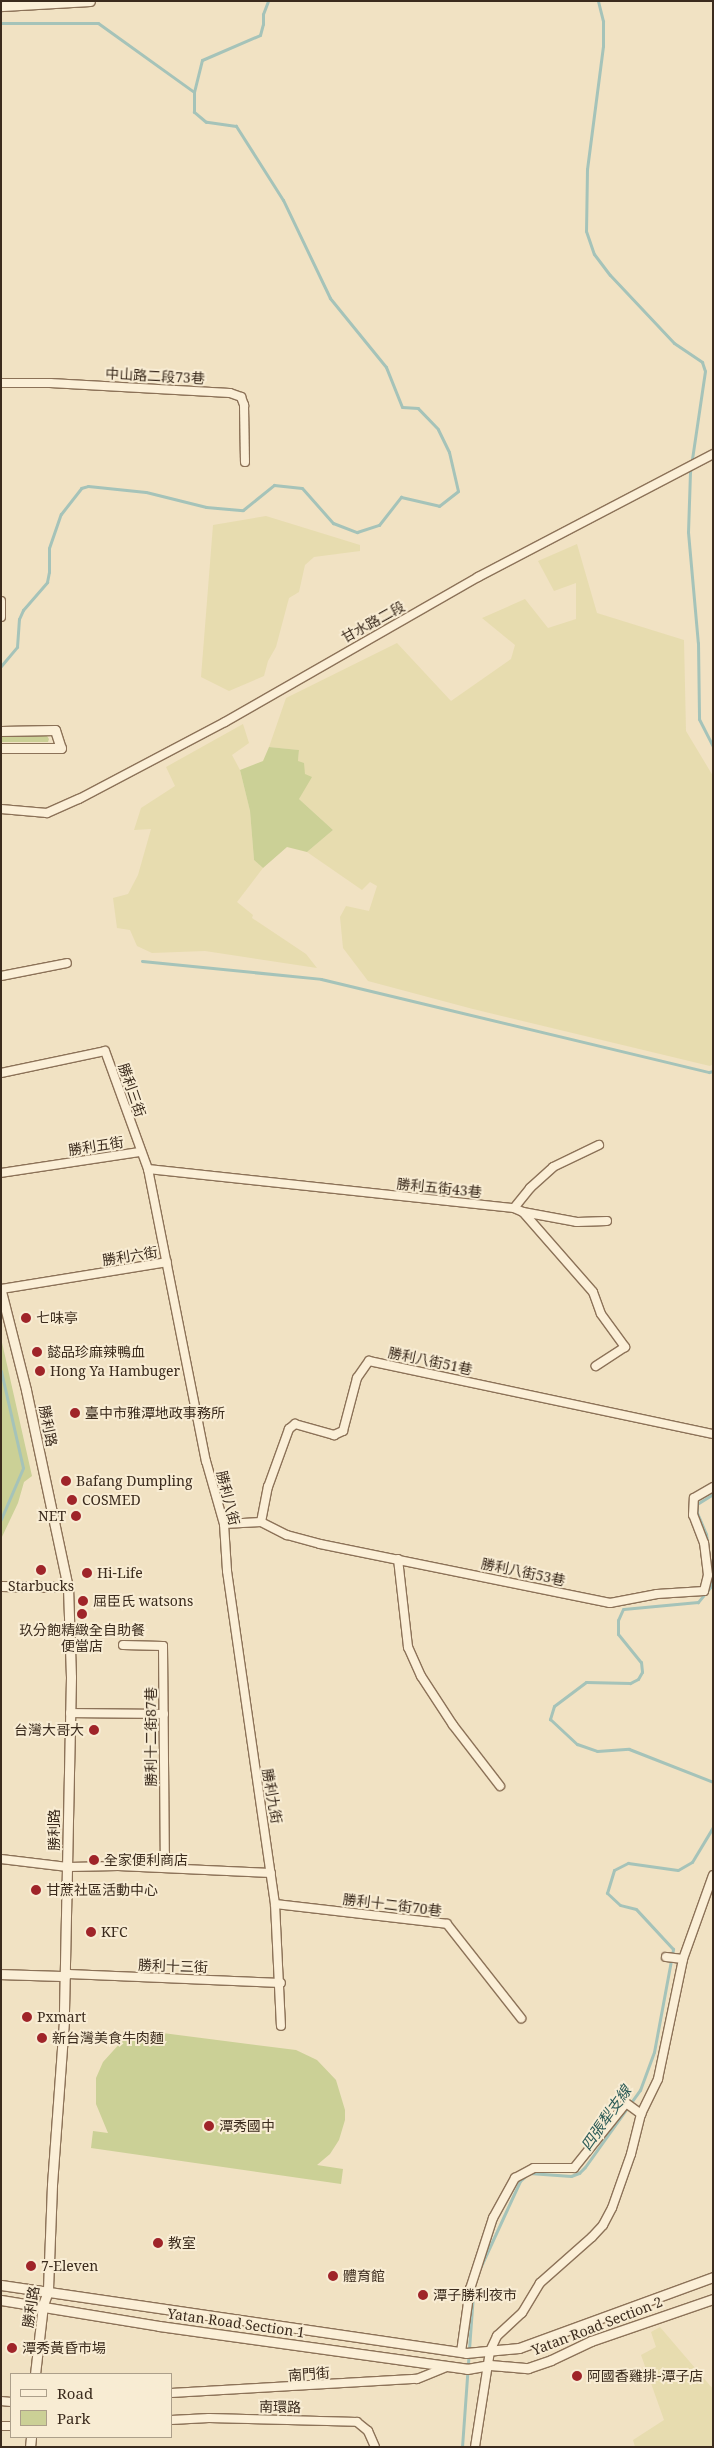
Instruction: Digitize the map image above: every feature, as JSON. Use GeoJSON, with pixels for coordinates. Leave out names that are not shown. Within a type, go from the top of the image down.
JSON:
{"type":"FeatureCollection","features":[{"type":"Feature","properties":{"kind":"street"},"geometry":{"type":"LineString","coordinates":[[1,6],[90,1]]}},
{"type":"Feature","properties":{"kind":"street","name":"中山路二段73巷"},"geometry":{"type":"LineString","coordinates":[[1,383],[50,383],[230,393],[241,397],[244,405],[245,462]]}},
{"type":"Feature","properties":{"kind":"street","name":"甘水路二段"},"geometry":{"type":"LineString","coordinates":[[1,809],[47,813],[79,799],[225,722],[478,577],[713,454]]}},
{"type":"Feature","properties":{"kind":"street"},"geometry":{"type":"LineString","coordinates":[[1,601],[1,617]]}},
{"type":"Feature","properties":{"kind":"street"},"geometry":{"type":"LineString","coordinates":[[1,731],[55,730],[61,748],[1,748]]}},
{"type":"Feature","properties":{"kind":"street"},"geometry":{"type":"LineString","coordinates":[[1,976],[67,963]]}},
{"type":"Feature","properties":{"kind":"street","name":"勝利三街"},"geometry":{"type":"LineString","coordinates":[[1,1073],[105,1051],[140,1152]]}},
{"type":"Feature","properties":{"kind":"street"},"geometry":{"type":"LineString","coordinates":[[514,1208],[530,1188],[553,1167],[599,1145]]}},
{"type":"Feature","properties":{"kind":"street","name":"勝利五街"},"geometry":{"type":"LineString","coordinates":[[1,1173],[140,1152],[148,1170],[167,1262]]}},
{"type":"Feature","properties":{"kind":"street","name":"勝利五街43巷"},"geometry":{"type":"LineString","coordinates":[[148,1170],[514,1208],[523,1212],[593,1292],[601,1314],[625,1347],[596,1366]]}},
{"type":"Feature","properties":{"kind":"street"},"geometry":{"type":"LineString","coordinates":[[523,1212],[577,1222],[607,1221]]}},
{"type":"Feature","properties":{"kind":"street","name":"勝利六街"},"geometry":{"type":"LineString","coordinates":[[1,1290],[167,1262],[206,1461]]}},
{"type":"Feature","properties":{"kind":"street","name":"勝利路"},"geometry":{"type":"LineString","coordinates":[[1,1290],[26,1390],[68,1587],[70,1712],[66,1976],[48,2291],[43,2306],[35,2373]]}},
{"type":"Feature","properties":{"kind":"street","name":"勝利八街51巷"},"geometry":{"type":"LineString","coordinates":[[260,1522],[268,1488],[289,1429],[295,1424],[334,1435],[343,1431],[357,1378],[369,1361],[713,1434]]}},
{"type":"Feature","properties":{"kind":"street","name":"勝利八街"},"geometry":{"type":"LineString","coordinates":[[206,1461],[224,1524],[227,1571]]}},
{"type":"Feature","properties":{"kind":"street","name":"勝利八街53巷"},"geometry":{"type":"LineString","coordinates":[[224,1524],[260,1522],[287,1535],[304,1540],[610,1602],[656,1594],[704,1591],[708,1575],[704,1543],[693,1515],[694,1498],[713,1487]]}},
{"type":"Feature","properties":{"kind":"street"},"geometry":{"type":"LineString","coordinates":[[398,1559],[408,1647],[418,1669],[453,1725],[500,1786]]}},
{"type":"Feature","properties":{"kind":"street","name":"勝利九街"},"geometry":{"type":"LineString","coordinates":[[227,1571],[275,1904],[281,1983],[281,2026]]}},
{"type":"Feature","properties":{"kind":"street"},"geometry":{"type":"LineString","coordinates":[[1,1586],[68,1587]]}},
{"type":"Feature","properties":{"kind":"street","name":"勝利十二街87巷"},"geometry":{"type":"LineString","coordinates":[[123,1645],[163,1646],[165,1867]]}},
{"type":"Feature","properties":{"kind":"street"},"geometry":{"type":"LineString","coordinates":[[70,1712],[164,1714]]}},
{"type":"Feature","properties":{"kind":"street"},"geometry":{"type":"LineString","coordinates":[[1,1860],[68,1867],[165,1867],[271,1873]]}},
{"type":"Feature","properties":{"kind":"street"},"geometry":{"type":"LineString","coordinates":[[475,2447],[485,2366],[497,2336],[522,2313],[540,2283],[603,2225],[612,2208],[632,2154],[641,2114],[658,2079],[683,1959],[713,1875]]}},
{"type":"Feature","properties":{"kind":"street","name":"勝利十二街70巷"},"geometry":{"type":"LineString","coordinates":[[275,1904],[447,1924],[521,2018]]}},
{"type":"Feature","properties":{"kind":"street"},"geometry":{"type":"LineString","coordinates":[[666,1957],[683,1959]]}},
{"type":"Feature","properties":{"kind":"street"},"geometry":{"type":"LineString","coordinates":[[1,1974],[66,1976]]}},
{"type":"Feature","properties":{"kind":"street","name":"勝利十三街"},"geometry":{"type":"LineString","coordinates":[[66,1976],[68,1974],[281,1983]]}},
{"type":"Feature","properties":{"kind":"street"},"geometry":{"type":"LineString","coordinates":[[464,2352],[470,2289],[493,2218],[515,2178],[534,2168],[574,2168],[626,2103],[641,2114]]}},
{"type":"Feature","properties":{"kind":"street","name":"Yatan Road Section 2"},"geometry":{"type":"LineString","coordinates":[[490,2351],[519,2348],[713,2277]]}},
{"type":"Feature","properties":{"kind":"street","name":"Yatan Road Section 1"},"geometry":{"type":"LineString","coordinates":[[1,2286],[48,2291],[196,2315],[464,2352],[490,2351]]}},
{"type":"Feature","properties":{"kind":"street","name":"Yatan Road Section 2"},"geometry":{"type":"LineString","coordinates":[[467,2369],[485,2366],[528,2368],[551,2360],[591,2341],[713,2299]]}},
{"type":"Feature","properties":{"kind":"street","name":"Yatan Road Section 1"},"geometry":{"type":"LineString","coordinates":[[1,2300],[159,2326],[467,2369]]}},
{"type":"Feature","properties":{"kind":"street","name":"南門街"},"geometry":{"type":"LineString","coordinates":[[172,2393],[417,2380],[446,2367]]}},
{"type":"Feature","properties":{"kind":"street","name":"南環路"},"geometry":{"type":"LineString","coordinates":[[172,2420],[209,2418],[356,2422],[368,2431],[375,2447]]}},
{"type":"Feature","properties":{"kind":"shaded area"},"geometry":{"type":"Polygon","coordinates":[[[266,516],[360,545],[360,551],[314,557],[305,565],[299,592],[289,598],[276,647],[268,661],[264,676],[229,691],[201,677],[213,525],[266,516]]]}},
{"type":"Feature","properties":{"kind":"shaded area"},"geometry":{"type":"Polygon","coordinates":[[[577,544],[597,613],[684,640],[686,731],[713,776],[713,1064],[710,1066],[473,1009],[368,981],[343,948],[340,917],[346,906],[369,911],[377,886],[370,882],[362,890],[307,852],[333,830],[299,799],[305,774],[298,761],[299,750],[269,747],[286,698],[397,643],[451,701],[511,659],[515,645],[482,618],[525,599],[548,628],[576,619],[576,583],[554,591],[538,561],[577,544]]]}},
{"type":"Feature","properties":{"kind":"shaded area"},"geometry":{"type":"Polygon","coordinates":[[[243,724],[249,743],[232,755],[240,770],[250,811],[254,860],[263,868],[237,902],[253,915],[252,918],[306,954],[317,968],[205,951],[152,953],[137,946],[130,930],[117,928],[113,898],[128,894],[138,875],[151,829],[134,830],[141,808],[175,786],[166,767],[243,724]]]}},
{"type":"Feature","properties":{"kind":"shaded area"},"geometry":{"type":"Polygon","coordinates":[[[660,2327],[713,2389],[713,2447],[635,2447],[633,2440],[664,2420],[641,2355],[656,2347],[651,2332],[660,2327]]]}},
{"type":"Feature","properties":{"kind":"green space"},"geometry":{"type":"Polygon","coordinates":[[[1,736],[47,736],[49,739],[48,742],[1,742],[1,736]]]}},
{"type":"Feature","properties":{"kind":"green space"},"geometry":{"type":"Polygon","coordinates":[[[269,747],[299,750],[298,761],[304,763],[305,774],[312,777],[299,799],[333,830],[307,852],[287,847],[263,868],[254,860],[250,811],[240,770],[263,761],[269,747]]]}},
{"type":"Feature","properties":{"kind":"green space"},"geometry":{"type":"Polygon","coordinates":[[[1,1338],[32,1476],[24,1482],[18,1503],[1,1539],[1,1338]]]}},
{"type":"Feature","properties":{"kind":"green space"},"geometry":{"type":"Polygon","coordinates":[[[147,2031],[296,2050],[317,2060],[336,2080],[345,2110],[345,2120],[339,2140],[330,2154],[317,2165],[343,2169],[341,2184],[91,2148],[93,2131],[108,2133],[96,2104],[96,2078],[103,2062],[122,2041],[147,2031]]]}},
{"type":"Feature","properties":{"kind":"waterway"},"geometry":{"type":"LineString","coordinates":[[1,666],[17,647],[19,619],[23,610],[47,582],[49,548],[61,514],[81,488],[88,486],[146,492],[206,507],[243,510],[274,485],[302,488],[333,523],[357,532],[379,525],[401,497],[439,506],[458,491],[449,452],[438,429],[418,408],[402,407],[386,367],[330,298],[283,200],[236,126],[206,122],[194,112],[194,92],[202,60],[260,35],[263,14],[268,1]]}},
{"type":"Feature","properties":{"kind":"waterway"},"geometry":{"type":"LineString","coordinates":[[598,1],[603,21],[603,46],[587,169],[586,231],[594,254],[610,275],[674,343],[702,362],[705,371],[690,472],[688,532],[698,643],[699,719],[713,747]]}},
{"type":"Feature","properties":{"kind":"waterway"},"geometry":{"type":"LineString","coordinates":[[1,23],[98,23],[194,92]]}},
{"type":"Feature","properties":{"kind":"waterway"},"geometry":{"type":"LineString","coordinates":[[142,961],[321,979],[709,1072],[713,1071]]}},
{"type":"Feature","properties":{"kind":"waterway"},"geometry":{"type":"LineString","coordinates":[[1,1371],[23,1468],[1,1519]]}},
{"type":"Feature","properties":{"kind":"waterway","name":"四張犁支線"},"geometry":{"type":"LineString","coordinates":[[710,1566],[706,1534],[697,1513],[697,1504],[713,1494]]}},
{"type":"Feature","properties":{"kind":"waterway","name":"四張犁支線"},"geometry":{"type":"LineString","coordinates":[[711,1575],[711,1586],[698,1602],[623,1609],[618,1620],[618,1634],[641,1662],[642,1672],[638,1679],[630,1683],[586,1682],[554,1706],[550,1719],[577,1744],[597,1751],[629,1749],[713,1782]]}},
{"type":"Feature","properties":{"kind":"waterway","name":"四張犁支線"},"geometry":{"type":"LineString","coordinates":[[480,2268],[520,2181],[529,2173],[571,2176],[579,2173],[640,2090],[654,2052],[673,1949],[636,1909],[620,1905],[607,1893],[614,1870],[628,1863],[678,1870],[692,1862],[713,1827]]}},
{"type":"Feature","properties":{"kind":"waterway","name":"四張犁支線"},"geometry":{"type":"LineString","coordinates":[[462,2447],[473,2293]]}},
{"type":"Feature","properties":{"kind":"place","name":"七味亭"},"geometry":{"type":"Point","coordinates":[26,1318]}},
{"type":"Feature","properties":{"kind":"place","name":"懿品珍麻辣鴨血"},"geometry":{"type":"Point","coordinates":[37,1352]}},
{"type":"Feature","properties":{"kind":"place","name":"Hong Ya Hambuger"},"geometry":{"type":"Point","coordinates":[40,1371]}},
{"type":"Feature","properties":{"kind":"place","name":"臺中市雅潭地政事務所"},"geometry":{"type":"Point","coordinates":[75,1413]}},
{"type":"Feature","properties":{"kind":"place","name":"Bafang Dumpling"},"geometry":{"type":"Point","coordinates":[66,1481]}},
{"type":"Feature","properties":{"kind":"place","name":"COSMED"},"geometry":{"type":"Point","coordinates":[72,1500]}},
{"type":"Feature","properties":{"kind":"place","name":"NET"},"geometry":{"type":"Point","coordinates":[76,1516]}},
{"type":"Feature","properties":{"kind":"place","name":"Starbucks"},"geometry":{"type":"Point","coordinates":[41,1570]}},
{"type":"Feature","properties":{"kind":"place","name":"Hi-Life"},"geometry":{"type":"Point","coordinates":[87,1573]}},
{"type":"Feature","properties":{"kind":"place","name":"屈臣氏 watsons"},"geometry":{"type":"Point","coordinates":[83,1601]}},
{"type":"Feature","properties":{"kind":"place","name":"玖分飽精緻全自助餐 便當店"},"geometry":{"type":"Point","coordinates":[82,1614]}},
{"type":"Feature","properties":{"kind":"place","name":"台灣大哥大"},"geometry":{"type":"Point","coordinates":[94,1730]}},
{"type":"Feature","properties":{"kind":"place","name":"全家便利商店"},"geometry":{"type":"Point","coordinates":[94,1860]}},
{"type":"Feature","properties":{"kind":"place","name":"甘蔗社區活動中心"},"geometry":{"type":"Point","coordinates":[36,1890]}},
{"type":"Feature","properties":{"kind":"place","name":"KFC"},"geometry":{"type":"Point","coordinates":[91,1932]}},
{"type":"Feature","properties":{"kind":"place","name":"Pxmart"},"geometry":{"type":"Point","coordinates":[27,2017]}},
{"type":"Feature","properties":{"kind":"place","name":"新台灣美食牛肉麵"},"geometry":{"type":"Point","coordinates":[42,2038]}},
{"type":"Feature","properties":{"kind":"place","name":"潭秀國中"},"geometry":{"type":"Point","coordinates":[209,2126]}},
{"type":"Feature","properties":{"kind":"place","name":"教室"},"geometry":{"type":"Point","coordinates":[158,2243]}},
{"type":"Feature","properties":{"kind":"place","name":"7-Eleven"},"geometry":{"type":"Point","coordinates":[31,2266]}},
{"type":"Feature","properties":{"kind":"place","name":"體育館"},"geometry":{"type":"Point","coordinates":[333,2276]}},
{"type":"Feature","properties":{"kind":"place","name":"潭子勝利夜市"},"geometry":{"type":"Point","coordinates":[423,2295]}},
{"type":"Feature","properties":{"kind":"place","name":"潭秀黃昏市場"},"geometry":{"type":"Point","coordinates":[12,2348]}},
{"type":"Feature","properties":{"kind":"place","name":"阿國香雞排-潭子店"},"geometry":{"type":"Point","coordinates":[577,2376]}}]}
